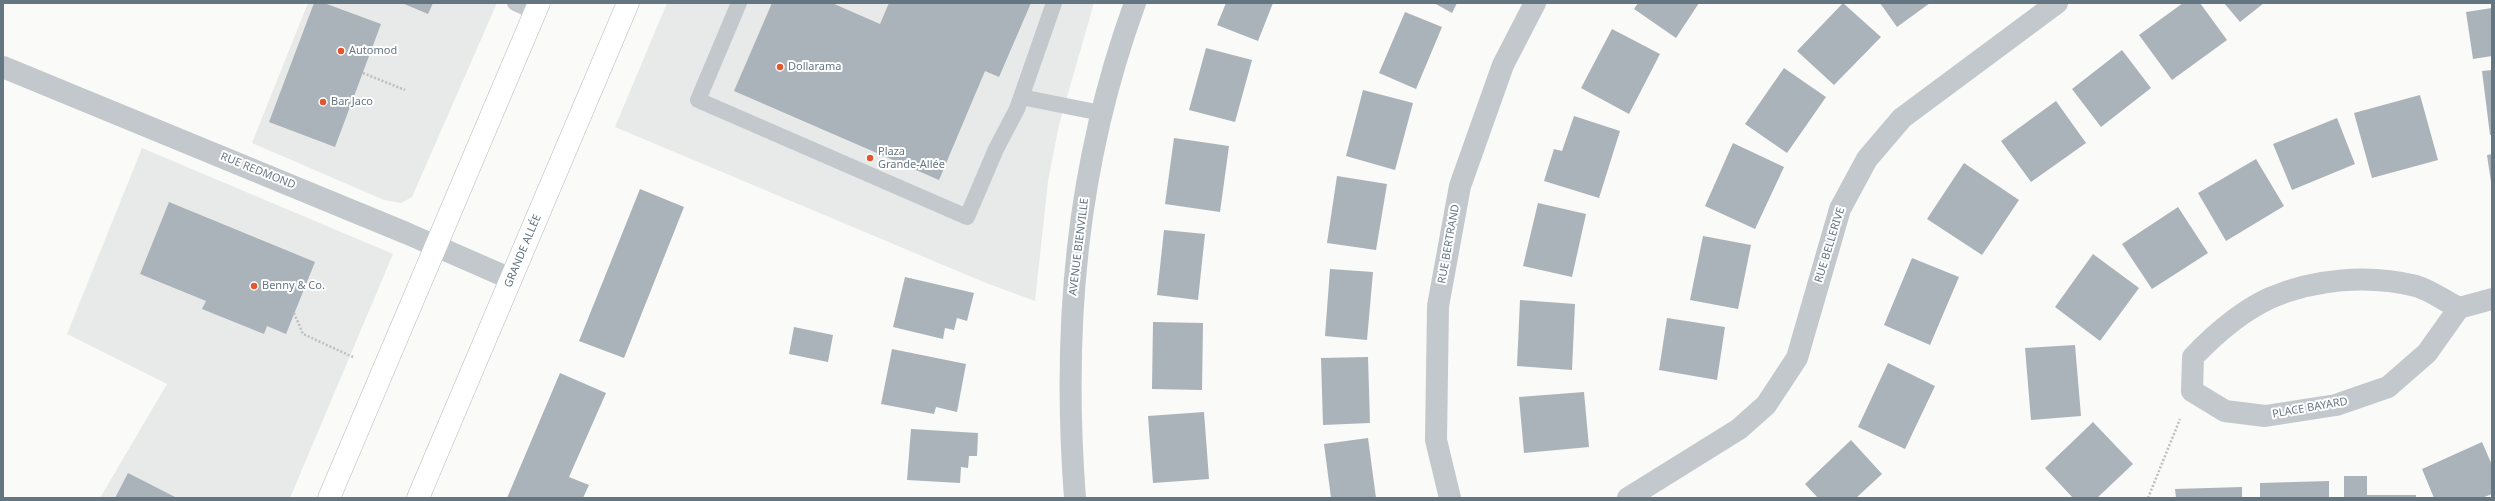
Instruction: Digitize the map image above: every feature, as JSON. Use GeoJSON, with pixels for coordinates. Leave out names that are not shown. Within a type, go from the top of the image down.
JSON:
{"type":"FeatureCollection","features":[{"type":"Feature","properties":{"kind":"main road","name":"GRANDE ALLÉE"},"geometry":{"type":"LineString","coordinates":[[418,498],[628,3]]}},
{"type":"Feature","properties":{"kind":"main road"},"geometry":{"type":"LineString","coordinates":[[329,498],[537,7]]}},
{"type":"Feature","properties":{"kind":"street","name":"AVENUE BIENVILLE"},"geometry":{"type":"LineString","coordinates":[[1075,498],[1069,400],[1073,294],[1082,217],[1101,113],[1135,3]]}},
{"type":"Feature","properties":{"kind":"street","name":"RUE BERTRAND"},"geometry":{"type":"LineString","coordinates":[[1450,498],[1436,440],[1438,306],[1460,186],[1503,65],[1535,3]]}},
{"type":"Feature","properties":{"kind":"street","name":"RUE BELLERIVE"},"geometry":{"type":"LineString","coordinates":[[1628,498],[1739,429],[1766,405],[1797,358],[1840,209],[1867,159],[1902,118],[2056,3]]}},
{"type":"Feature","properties":{"kind":"street","name":"RUE REDMOND"},"geometry":{"type":"LineString","coordinates":[[3,67],[437,246],[511,279]]}},
{"type":"Feature","properties":{"kind":"street"},"geometry":{"type":"LineString","coordinates":[[2192,391],[2193,357],[2220,332],[2270,298],[2328,281],[2375,280],[2417,286],[2459,308],[2492,299]]}},
{"type":"Feature","properties":{"kind":"street","name":"PLACE BAYARD"},"geometry":{"type":"LineString","coordinates":[[2192,391],[2225,411],[2265,416],[2343,403],[2388,387],[2427,353],[2459,308]]}},
{"type":"Feature","properties":{"kind":"lane"},"geometry":{"type":"LineString","coordinates":[[515,3],[537,7]]}},
{"type":"Feature","properties":{"kind":"lane"},"geometry":{"type":"LineString","coordinates":[[739,3],[698,100],[967,217],[1021,97],[1054,3]]}},
{"type":"Feature","properties":{"kind":"lane"},"geometry":{"type":"LineString","coordinates":[[1021,97],[1101,113]]}},
{"type":"Feature","properties":{"kind":"path"},"geometry":{"type":"LineString","coordinates":[[363,73],[405,90]]}},
{"type":"Feature","properties":{"kind":"path"},"geometry":{"type":"LineString","coordinates":[[294,313],[303,334],[353,357]]}},
{"type":"Feature","properties":{"kind":"path"},"geometry":{"type":"LineString","coordinates":[[2148,498],[2192,391]]}},
{"type":"Feature","properties":{"kind":"shaded area"},"geometry":{"type":"Polygon","coordinates":[[[308,3],[497,3],[412,197],[401,203],[384,200],[252,143],[308,3]]]}},
{"type":"Feature","properties":{"kind":"shaded area","name":"Plaza Grande-Allée"},"geometry":{"type":"Polygon","coordinates":[[[667,3],[1094,3],[1059,125],[1048,181],[1035,301],[986,283],[615,127],[667,3]]]}},
{"type":"Feature","properties":{"kind":"shaded area"},"geometry":{"type":"Polygon","coordinates":[[[142,148],[393,254],[290,498],[100,498],[167,384],[67,334],[142,148]]]}},
{"type":"Feature","properties":{"kind":"building"},"geometry":{"type":"Polygon","coordinates":[[[314,3],[324,3],[381,24],[335,147],[269,122],[314,3]]]}},
{"type":"Feature","properties":{"kind":"building"},"geometry":{"type":"Polygon","coordinates":[[[402,3],[433,3],[428,14],[402,3]]]}},
{"type":"Feature","properties":{"kind":"building"},"geometry":{"type":"Polygon","coordinates":[[[772,3],[832,3],[880,24],[889,3],[1031,3],[999,77],[985,71],[939,180],[734,91],[772,3]]]}},
{"type":"Feature","properties":{"kind":"building"},"geometry":{"type":"Polygon","coordinates":[[[1226,3],[1273,3],[1258,41],[1217,25],[1226,3]]]}},
{"type":"Feature","properties":{"kind":"building"},"geometry":{"type":"Polygon","coordinates":[[[1434,3],[1457,3],[1452,13],[1434,3]]]}},
{"type":"Feature","properties":{"kind":"building"},"geometry":{"type":"Polygon","coordinates":[[[1638,3],[1699,3],[1676,38],[1634,9],[1638,3]]]}},
{"type":"Feature","properties":{"kind":"building"},"geometry":{"type":"Polygon","coordinates":[[[1843,3],[1881,37],[1834,85],[1797,51],[1843,3]]]}},
{"type":"Feature","properties":{"kind":"building"},"geometry":{"type":"Polygon","coordinates":[[[1880,3],[1930,3],[1897,27],[1880,3]]]}},
{"type":"Feature","properties":{"kind":"building"},"geometry":{"type":"Polygon","coordinates":[[[2183,3],[2200,3],[2227,40],[2172,80],[2139,35],[2183,3]]]}},
{"type":"Feature","properties":{"kind":"building"},"geometry":{"type":"Polygon","coordinates":[[[2224,3],[2264,3],[2240,22],[2224,3]]]}},
{"type":"Feature","properties":{"kind":"building"},"geometry":{"type":"Polygon","coordinates":[[[2492,8],[2492,56],[2473,59],[2466,12],[2492,8]]]}},
{"type":"Feature","properties":{"kind":"building"},"geometry":{"type":"Polygon","coordinates":[[[1405,12],[1442,27],[1416,89],[1379,73],[1405,12]]]}},
{"type":"Feature","properties":{"kind":"building"},"geometry":{"type":"Polygon","coordinates":[[[1612,29],[1660,54],[1629,114],[1581,88],[1612,29]]]}},
{"type":"Feature","properties":{"kind":"building"},"geometry":{"type":"Polygon","coordinates":[[[1206,48],[1252,60],[1235,122],[1189,110],[1206,48]]]}},
{"type":"Feature","properties":{"kind":"building"},"geometry":{"type":"Polygon","coordinates":[[[2122,50],[2151,88],[2101,127],[2072,89],[2122,50]]]}},
{"type":"Feature","properties":{"kind":"building"},"geometry":{"type":"Polygon","coordinates":[[[1784,68],[1826,97],[1787,153],[1745,124],[1784,68]]]}},
{"type":"Feature","properties":{"kind":"building"},"geometry":{"type":"Polygon","coordinates":[[[2492,70],[2492,135],[2490,135],[2482,71],[2492,70]]]}},
{"type":"Feature","properties":{"kind":"building"},"geometry":{"type":"Polygon","coordinates":[[[1363,90],[1413,103],[1395,170],[1346,156],[1363,90]]]}},
{"type":"Feature","properties":{"kind":"building"},"geometry":{"type":"Polygon","coordinates":[[[2420,95],[2438,160],[2372,178],[2354,113],[2420,95]]]}},
{"type":"Feature","properties":{"kind":"building"},"geometry":{"type":"Polygon","coordinates":[[[2056,101],[2086,143],[2031,182],[2001,141],[2056,101]]]}},
{"type":"Feature","properties":{"kind":"building"},"geometry":{"type":"Polygon","coordinates":[[[1574,116],[1620,131],[1599,198],[1544,181],[1554,149],[1562,151],[1574,116]]]}},
{"type":"Feature","properties":{"kind":"building"},"geometry":{"type":"Polygon","coordinates":[[[2337,118],[2355,164],[2292,190],[2273,144],[2337,118]]]}},
{"type":"Feature","properties":{"kind":"building"},"geometry":{"type":"Polygon","coordinates":[[[1174,138],[1229,146],[1220,212],[1165,204],[1174,138]]]}},
{"type":"Feature","properties":{"kind":"building"},"geometry":{"type":"Polygon","coordinates":[[[1733,143],[1784,167],[1755,229],[1705,206],[1733,143]]]}},
{"type":"Feature","properties":{"kind":"building"},"geometry":{"type":"Polygon","coordinates":[[[2492,154],[2492,182],[2491,182],[2487,155],[2492,154]]]}},
{"type":"Feature","properties":{"kind":"building"},"geometry":{"type":"Polygon","coordinates":[[[2256,159],[2284,206],[2226,241],[2198,193],[2256,159]]]}},
{"type":"Feature","properties":{"kind":"building"},"geometry":{"type":"Polygon","coordinates":[[[1964,163],[2019,200],[1982,255],[1927,219],[1964,163]]]}},
{"type":"Feature","properties":{"kind":"building"},"geometry":{"type":"Polygon","coordinates":[[[1337,176],[1387,184],[1376,250],[1327,243],[1337,176]]]}},
{"type":"Feature","properties":{"kind":"building"},"geometry":{"type":"Polygon","coordinates":[[[640,189],[684,207],[624,358],[579,341],[640,189]]]}},
{"type":"Feature","properties":{"kind":"building"},"geometry":{"type":"Polygon","coordinates":[[[169,202],[315,262],[286,334],[267,326],[264,334],[202,309],[206,301],[140,274],[169,202]]]}},
{"type":"Feature","properties":{"kind":"building"},"geometry":{"type":"Polygon","coordinates":[[[1538,203],[1586,214],[1572,277],[1523,266],[1538,203]]]}},
{"type":"Feature","properties":{"kind":"building"},"geometry":{"type":"Polygon","coordinates":[[[2178,207],[2208,253],[2152,289],[2122,244],[2178,207]]]}},
{"type":"Feature","properties":{"kind":"building"},"geometry":{"type":"Polygon","coordinates":[[[1164,230],[1205,234],[1198,300],[1157,295],[1164,230]]]}},
{"type":"Feature","properties":{"kind":"building"},"geometry":{"type":"Polygon","coordinates":[[[1703,236],[1751,245],[1738,309],[1690,300],[1703,236]]]}},
{"type":"Feature","properties":{"kind":"building"},"geometry":{"type":"Polygon","coordinates":[[[2093,254],[2139,288],[2100,341],[2055,307],[2093,254]]]}},
{"type":"Feature","properties":{"kind":"building"},"geometry":{"type":"Polygon","coordinates":[[[1912,258],[1959,277],[1930,345],[1884,325],[1912,258]]]}},
{"type":"Feature","properties":{"kind":"building"},"geometry":{"type":"Polygon","coordinates":[[[1330,269],[1373,272],[1367,340],[1325,336],[1330,269]]]}},
{"type":"Feature","properties":{"kind":"building"},"geometry":{"type":"Polygon","coordinates":[[[905,277],[974,293],[967,321],[957,318],[954,330],[945,328],[943,339],[893,327],[905,277]]]}},
{"type":"Feature","properties":{"kind":"building"},"geometry":{"type":"Polygon","coordinates":[[[1520,300],[1575,304],[1572,370],[1517,366],[1520,300]]]}},
{"type":"Feature","properties":{"kind":"building"},"geometry":{"type":"Polygon","coordinates":[[[1667,318],[1725,327],[1717,380],[1659,370],[1667,318]]]}},
{"type":"Feature","properties":{"kind":"building"},"geometry":{"type":"Polygon","coordinates":[[[1153,322],[1203,323],[1202,390],[1152,389],[1153,322]]]}},
{"type":"Feature","properties":{"kind":"building"},"geometry":{"type":"Polygon","coordinates":[[[794,327],[833,335],[828,362],[789,354],[794,327]]]}},
{"type":"Feature","properties":{"kind":"building"},"geometry":{"type":"Polygon","coordinates":[[[2075,345],[2081,416],[2031,420],[2025,348],[2075,345]]]}},
{"type":"Feature","properties":{"kind":"building"},"geometry":{"type":"Polygon","coordinates":[[[892,349],[966,364],[957,412],[936,407],[934,414],[881,404],[892,349]]]}},
{"type":"Feature","properties":{"kind":"building"},"geometry":{"type":"Polygon","coordinates":[[[1368,357],[1370,423],[1323,425],[1321,358],[1368,357]]]}},
{"type":"Feature","properties":{"kind":"building"},"geometry":{"type":"Polygon","coordinates":[[[1888,363],[1935,386],[1905,449],[1858,427],[1888,363]]]}},
{"type":"Feature","properties":{"kind":"building"},"geometry":{"type":"Polygon","coordinates":[[[560,373],[606,393],[569,477],[589,485],[583,498],[507,498],[560,373]]]}},
{"type":"Feature","properties":{"kind":"building"},"geometry":{"type":"Polygon","coordinates":[[[1584,392],[1589,447],[1524,453],[1519,397],[1584,392]]]}},
{"type":"Feature","properties":{"kind":"building"},"geometry":{"type":"Polygon","coordinates":[[[1204,412],[1209,479],[1153,483],[1148,416],[1204,412]]]}},
{"type":"Feature","properties":{"kind":"building"},"geometry":{"type":"Polygon","coordinates":[[[2093,422],[2133,464],[2097,498],[2073,498],[2045,468],[2093,422]]]}},
{"type":"Feature","properties":{"kind":"building"},"geometry":{"type":"Polygon","coordinates":[[[911,429],[978,433],[977,456],[969,456],[968,468],[961,467],[960,483],[907,480],[911,429]]]}},
{"type":"Feature","properties":{"kind":"building"},"geometry":{"type":"Polygon","coordinates":[[[1368,438],[1376,498],[1331,498],[1324,444],[1368,438]]]}},
{"type":"Feature","properties":{"kind":"building"},"geometry":{"type":"Polygon","coordinates":[[[1851,440],[1882,474],[1856,498],[1818,498],[1805,484],[1851,440]]]}},
{"type":"Feature","properties":{"kind":"building"},"geometry":{"type":"Polygon","coordinates":[[[2482,442],[2492,465],[2492,494],[2482,498],[2434,498],[2422,469],[2482,442]]]}},
{"type":"Feature","properties":{"kind":"building"},"geometry":{"type":"Polygon","coordinates":[[[128,473],[177,498],[115,498],[128,473]]]}},
{"type":"Feature","properties":{"kind":"building"},"geometry":{"type":"Polygon","coordinates":[[[2344,476],[2367,476],[2367,495],[2416,495],[2416,498],[2344,498],[2344,476]]]}},
{"type":"Feature","properties":{"kind":"building"},"geometry":{"type":"Polygon","coordinates":[[[2329,481],[2329,498],[2260,498],[2260,483],[2329,481]]]}},
{"type":"Feature","properties":{"kind":"building"},"geometry":{"type":"Polygon","coordinates":[[[2242,487],[2242,498],[2176,498],[2175,489],[2242,487]]]}},
{"type":"Feature","properties":{"kind":"place","name":"Automod"},"geometry":{"type":"Point","coordinates":[341,51]}},
{"type":"Feature","properties":{"kind":"place","name":"Dollarama"},"geometry":{"type":"Point","coordinates":[780,67]}},
{"type":"Feature","properties":{"kind":"place","name":"Bar Jaco"},"geometry":{"type":"Point","coordinates":[323,102]}},
{"type":"Feature","properties":{"kind":"place","name":"Plaza Grande-Allée"},"geometry":{"type":"Point","coordinates":[870,158]}},
{"type":"Feature","properties":{"kind":"place","name":"Benny & Co."},"geometry":{"type":"Point","coordinates":[254,286]}}]}
